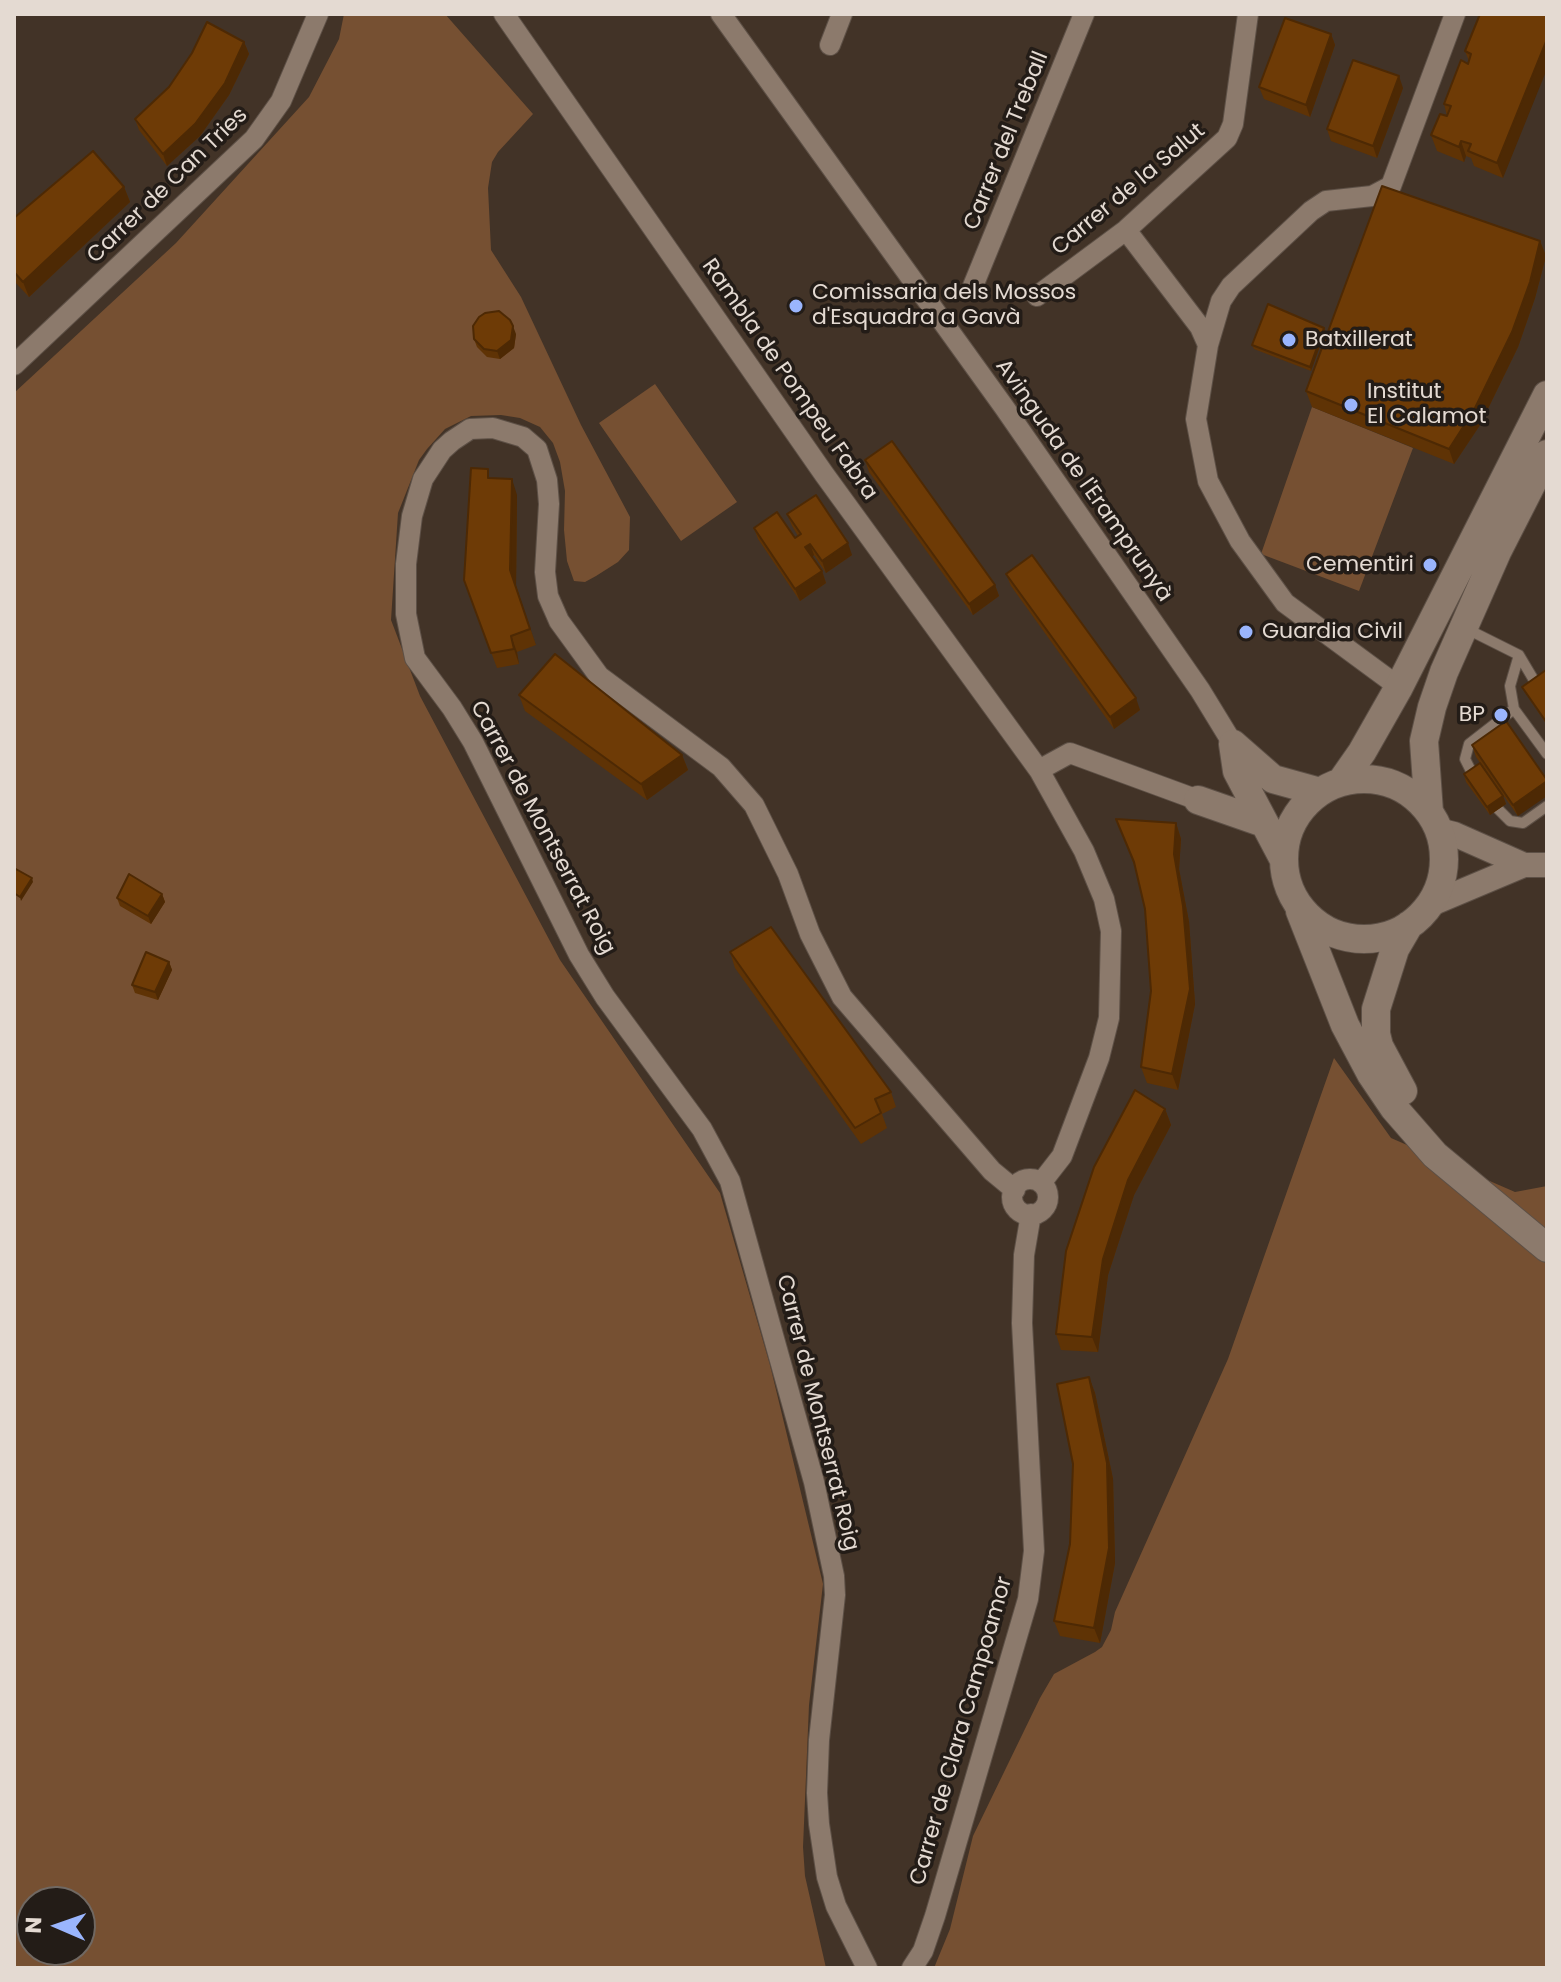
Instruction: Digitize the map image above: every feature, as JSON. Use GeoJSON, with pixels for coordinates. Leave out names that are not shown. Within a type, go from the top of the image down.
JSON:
{"type":"FeatureCollection","features":[{"type":"Feature","properties":{"kind":"main road"},"geometry":{"type":"LineString","coordinates":[[1547,395],[1399,687],[1362,752],[1331,787],[1310,800],[1294,821],[1285,846],[1284,860],[1289,886],[1345,1025],[1371,1074],[1394,1108],[1435,1155],[1547,1248]]}},
{"type":"Feature","properties":{"kind":"main road"},"geometry":{"type":"LineString","coordinates":[[1547,454],[1497,552],[1444,672],[1424,741],[1424,778],[1443,849],[1443,869],[1429,905],[1409,925],[1395,949],[1376,1009],[1376,1034],[1387,1065],[1409,1101],[1437,1134],[1488,1181],[1547,1228]]}},
{"type":"Feature","properties":{"kind":"main road"},"geometry":{"type":"LineString","coordinates":[[1235,758],[1273,779],[1331,787],[1370,779],[1389,783],[1407,792],[1434,821]]}},
{"type":"Feature","properties":{"kind":"main road"},"geometry":{"type":"LineString","coordinates":[[1198,800],[1221,791],[1235,758]]}},
{"type":"Feature","properties":{"kind":"main road"},"geometry":{"type":"LineString","coordinates":[[1235,758],[1284,860]]}},
{"type":"Feature","properties":{"kind":"main road"},"geometry":{"type":"LineString","coordinates":[[1198,800],[1264,823]]}},
{"type":"Feature","properties":{"kind":"main road"},"geometry":{"type":"LineString","coordinates":[[1297,902],[1317,923],[1343,936],[1362,939],[1382,937],[1409,925]]}},
{"type":"Feature","properties":{"kind":"street","name":"Carrer de Can Tries"},"geometry":{"type":"LineString","coordinates":[[14,365],[254,139],[281,101],[318,14]]}},
{"type":"Feature","properties":{"kind":"street","name":"Rambla de Pompeu Fabra"},"geometry":{"type":"LineString","coordinates":[[504,14],[824,474],[1039,770]]}},
{"type":"Feature","properties":{"kind":"street","name":"Avinguda de l'Eramprunyà"},"geometry":{"type":"LineString","coordinates":[[721,14],[1004,407],[1200,690],[1235,758]]}},
{"type":"Feature","properties":{"kind":"street"},"geometry":{"type":"LineString","coordinates":[[830,45],[842,14]]}},
{"type":"Feature","properties":{"kind":"street","name":"Carrer del Treball"},"geometry":{"type":"LineString","coordinates":[[973,286],[1084,14]]}},
{"type":"Feature","properties":{"kind":"street","name":"Carrer de la Salut"},"geometry":{"type":"LineString","coordinates":[[1037,296],[1126,230],[1227,138],[1233,124],[1248,14]]}},
{"type":"Feature","properties":{"kind":"street"},"geometry":{"type":"LineString","coordinates":[[1399,687],[1285,603],[1240,541],[1208,481],[1196,419],[1208,345],[1217,312],[1231,286],[1311,211],[1326,201],[1372,196],[1391,186],[1455,14]]}},
{"type":"Feature","properties":{"kind":"street"},"geometry":{"type":"LineString","coordinates":[[1126,230],[1200,327],[1208,345]]}},
{"type":"Feature","properties":{"kind":"street","name":"Carrer de Montserrat Roig"},"geometry":{"type":"LineString","coordinates":[[867,1968],[836,1906],[827,1877],[819,1824],[819,1740],[835,1595],[834,1576],[814,1482],[734,1192],[702,1129],[605,997],[579,955],[469,734],[415,658],[406,614],[406,564],[412,516],[423,479],[442,450],[452,441],[470,429],[493,428],[523,437],[537,449],[544,465],[548,492],[545,572],[548,596],[559,621],[599,676],[721,767],[754,805],[788,874],[810,934],[842,997],[992,1171],[1015,1190]]}},
{"type":"Feature","properties":{"kind":"street"},"geometry":{"type":"LineString","coordinates":[[1041,1183],[1062,1156],[1099,1058],[1109,1018],[1112,956],[1111,931],[1104,899],[1084,851],[1039,770],[1070,753],[1198,800]]}},
{"type":"Feature","properties":{"kind":"street"},"geometry":{"type":"LineString","coordinates":[[1434,821],[1454,834],[1536,865]]}},
{"type":"Feature","properties":{"kind":"street"},"geometry":{"type":"LineString","coordinates":[[1429,905],[1536,865]]}},
{"type":"Feature","properties":{"kind":"street"},"geometry":{"type":"LineString","coordinates":[[1025,1180],[1041,1183],[1047,1191],[1048,1200],[1041,1211],[1023,1213],[1015,1205],[1015,1190],[1025,1180]]}},
{"type":"Feature","properties":{"kind":"street","name":"Carrer de Clara Campoamor"},"geometry":{"type":"LineString","coordinates":[[912,1968],[923,1951],[935,1916],[1028,1599],[1034,1551],[1022,1323],[1024,1255],[1031,1214]]}},
{"type":"Feature","properties":{"kind":"lane"},"geometry":{"type":"LineString","coordinates":[[1463,627],[1519,655],[1535,682]]}},
{"type":"Feature","properties":{"kind":"lane"},"geometry":{"type":"LineString","coordinates":[[1519,655],[1510,686],[1514,709],[1547,754]]}},
{"type":"Feature","properties":{"kind":"lane"},"geometry":{"type":"LineString","coordinates":[[1474,777],[1465,759],[1469,744],[1514,709]]}},
{"type":"Feature","properties":{"kind":"lane"},"geometry":{"type":"LineString","coordinates":[[1498,809],[1510,821],[1523,823],[1547,806]]}},
{"type":"Feature","properties":{"kind":"shaded area"},"geometry":{"type":"Polygon","coordinates":[[[344,14],[445,14],[533,114],[492,162],[488,188],[491,250],[521,297],[581,425],[630,517],[629,550],[618,562],[596,576],[585,582],[574,581],[567,561],[565,491],[553,443],[540,427],[520,418],[471,416],[445,429],[427,449],[419,460],[398,513],[391,620],[420,696],[560,960],[720,1193],[770,1365],[823,1584],[809,1705],[803,1847],[805,1876],[826,1968],[14,1968],[14,393],[176,243],[309,97],[339,39],[344,14]]]}},
{"type":"Feature","properties":{"kind":"shaded area"},"geometry":{"type":"Polygon","coordinates":[[[655,384],[737,502],[681,541],[599,423],[655,384]]]}},
{"type":"Feature","properties":{"kind":"shaded area"},"geometry":{"type":"Polygon","coordinates":[[[1312,407],[1413,448],[1359,591],[1261,554],[1312,407]]]}},
{"type":"Feature","properties":{"kind":"shaded area"},"geometry":{"type":"Polygon","coordinates":[[[1334,1058],[1391,1138],[1515,1192],[1547,1186],[1547,1968],[934,1968],[950,1929],[973,1836],[1040,1698],[1054,1674],[1102,1647],[1111,1630],[1115,1612],[1228,1359],[1334,1058]]]}},
{"type":"Feature","properties":{"kind":"building"},"geometry":{"type":"Polygon","coordinates":[[[1480,14],[1547,14],[1547,39],[1497,163],[1468,151],[1471,144],[1461,141],[1459,147],[1431,135],[1440,114],[1447,116],[1451,106],[1444,104],[1461,60],[1468,64],[1471,54],[1465,51],[1480,14]]]}},
{"type":"Feature","properties":{"kind":"building"},"geometry":{"type":"Polygon","coordinates":[[[1285,18],[1331,34],[1306,105],[1259,87],[1285,18]]]}},
{"type":"Feature","properties":{"kind":"building"},"geometry":{"type":"Polygon","coordinates":[[[207,22],[244,42],[225,83],[195,124],[163,154],[135,119],[169,87],[192,53],[207,22]]]}},
{"type":"Feature","properties":{"kind":"building"},"geometry":{"type":"Polygon","coordinates":[[[1353,60],[1399,76],[1373,146],[1327,129],[1353,60]]]}},
{"type":"Feature","properties":{"kind":"building"},"geometry":{"type":"Polygon","coordinates":[[[93,151],[124,187],[23,282],[14,272],[14,218],[93,151]]]}},
{"type":"Feature","properties":{"kind":"building"},"geometry":{"type":"Polygon","coordinates":[[[1382,186],[1540,241],[1530,282],[1512,332],[1474,410],[1449,449],[1306,391],[1382,186]]]}},
{"type":"Feature","properties":{"kind":"building","name":"Batxillerat"},"geometry":{"type":"Polygon","coordinates":[[[1268,304],[1324,328],[1310,367],[1252,345],[1268,304]]]}},
{"type":"Feature","properties":{"kind":"building"},"geometry":{"type":"Polygon","coordinates":[[[499,311],[513,326],[511,340],[497,351],[484,349],[474,339],[473,326],[485,313],[499,311]]]}},
{"type":"Feature","properties":{"kind":"building"},"geometry":{"type":"Polygon","coordinates":[[[892,441],[995,585],[969,604],[865,460],[892,441]]]}},
{"type":"Feature","properties":{"kind":"building"},"geometry":{"type":"Polygon","coordinates":[[[471,468],[488,469],[488,478],[512,479],[510,570],[530,629],[511,636],[514,649],[491,653],[464,580],[471,468]]]}},
{"type":"Feature","properties":{"kind":"building"},"geometry":{"type":"Polygon","coordinates":[[[816,495],[848,543],[822,561],[810,544],[805,547],[822,571],[795,589],[754,528],[777,512],[795,538],[801,534],[787,514],[816,495]]]}},
{"type":"Feature","properties":{"kind":"building"},"geometry":{"type":"Polygon","coordinates":[[[1032,555],[1136,698],[1110,717],[1006,574],[1032,555]]]}},
{"type":"Feature","properties":{"kind":"building"},"geometry":{"type":"Polygon","coordinates":[[[555,654],[682,755],[641,784],[519,695],[555,654]]]}},
{"type":"Feature","properties":{"kind":"building"},"geometry":{"type":"Polygon","coordinates":[[[1547,671],[1547,723],[1522,687],[1547,671]]]}},
{"type":"Feature","properties":{"kind":"building"},"geometry":{"type":"Polygon","coordinates":[[[1506,721],[1547,780],[1513,805],[1472,745],[1506,721]]]}},
{"type":"Feature","properties":{"kind":"building"},"geometry":{"type":"Polygon","coordinates":[[[1480,763],[1503,796],[1487,807],[1464,774],[1480,763]]]}},
{"type":"Feature","properties":{"kind":"building"},"geometry":{"type":"Polygon","coordinates":[[[1116,819],[1176,823],[1174,854],[1183,906],[1190,989],[1172,1074],[1141,1067],[1151,991],[1145,909],[1134,862],[1116,819]]]}},
{"type":"Feature","properties":{"kind":"building"},"geometry":{"type":"Polygon","coordinates":[[[14,868],[32,878],[20,897],[14,893],[14,868]]]}},
{"type":"Feature","properties":{"kind":"building"},"geometry":{"type":"Polygon","coordinates":[[[129,874],[162,894],[148,916],[117,898],[129,874]]]}},
{"type":"Feature","properties":{"kind":"building"},"geometry":{"type":"Polygon","coordinates":[[[771,927],[891,1092],[875,1099],[881,1113],[855,1128],[730,952],[771,927]]]}},
{"type":"Feature","properties":{"kind":"building"},"geometry":{"type":"Polygon","coordinates":[[[146,952],[169,962],[155,992],[132,985],[146,952]]]}},
{"type":"Feature","properties":{"kind":"building"},"geometry":{"type":"Polygon","coordinates":[[[1135,1090],[1165,1109],[1128,1180],[1103,1259],[1092,1337],[1056,1334],[1066,1251],[1094,1167],[1135,1090]]]}},
{"type":"Feature","properties":{"kind":"building"},"geometry":{"type":"Polygon","coordinates":[[[1089,1377],[1107,1463],[1109,1548],[1094,1628],[1054,1621],[1070,1544],[1073,1464],[1057,1384],[1089,1377]]]}},
{"type":"Feature","properties":{"kind":"place","name":"Comissaria dels Mossos d'Esquadra a Gavà"},"geometry":{"type":"Point","coordinates":[796,306]}},
{"type":"Feature","properties":{"kind":"place","name":"Batxillerat"},"geometry":{"type":"Point","coordinates":[1289,340]}},
{"type":"Feature","properties":{"kind":"place","name":"Institut El Calamot"},"geometry":{"type":"Point","coordinates":[1351,405]}},
{"type":"Feature","properties":{"kind":"place","name":"Cementiri"},"geometry":{"type":"Point","coordinates":[1430,565]}},
{"type":"Feature","properties":{"kind":"place","name":"Guardia Civil"},"geometry":{"type":"Point","coordinates":[1246,632]}},
{"type":"Feature","properties":{"kind":"place","name":"BP"},"geometry":{"type":"Point","coordinates":[1501,715]}}]}
